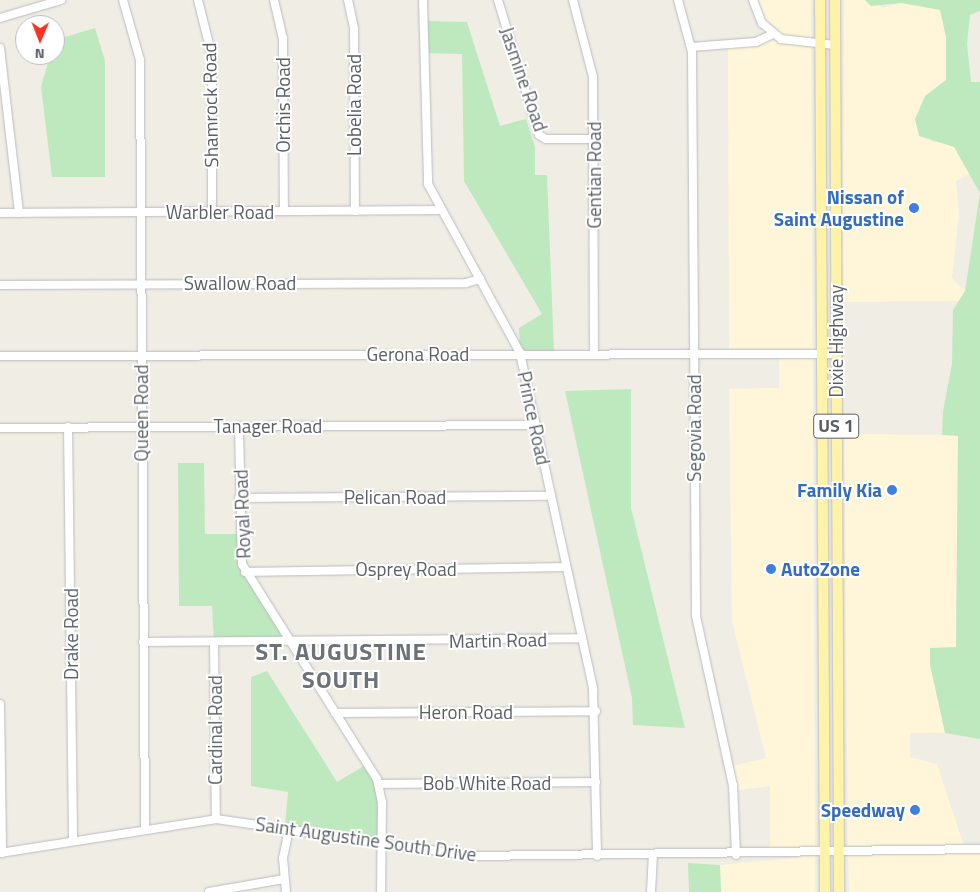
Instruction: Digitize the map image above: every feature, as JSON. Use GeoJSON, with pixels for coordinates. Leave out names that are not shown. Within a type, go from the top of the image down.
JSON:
{"type":"FeatureCollection","features":[{"type":"Feature","properties":{"kind":"main road","name":"US 1"},"geometry":{"type":"LineString","coordinates":[[820,0],[825,892]]}},
{"type":"Feature","properties":{"kind":"main road","name":"Dixie Highway"},"geometry":{"type":"LineString","coordinates":[[835,0],[839,892]]}},
{"type":"Feature","properties":{"kind":"main road"},"geometry":{"type":"LineString","coordinates":[[822,202],[835,203]]}},
{"type":"Feature","properties":{"kind":"main road"},"geometry":{"type":"LineString","coordinates":[[823,591],[837,591]]}},
{"type":"Feature","properties":{"kind":"street"},"geometry":{"type":"LineString","coordinates":[[0,18],[49,2],[62,0]]}},
{"type":"Feature","properties":{"kind":"street","name":"Queen Road"},"geometry":{"type":"LineString","coordinates":[[123,0],[140,60],[145,828]]}},
{"type":"Feature","properties":{"kind":"street","name":"Shamrock Road"},"geometry":{"type":"LineString","coordinates":[[198,0],[212,56],[212,212]]}},
{"type":"Feature","properties":{"kind":"street","name":"Orchis Road"},"geometry":{"type":"LineString","coordinates":[[274,0],[283,38],[284,211]]}},
{"type":"Feature","properties":{"kind":"street","name":"Lobelia Road"},"geometry":{"type":"LineString","coordinates":[[348,0],[354,28],[355,211]]}},
{"type":"Feature","properties":{"kind":"street","name":"Prince Road"},"geometry":{"type":"LineString","coordinates":[[422,0],[426,176],[439,210],[480,279],[520,353],[596,711],[597,856]]}},
{"type":"Feature","properties":{"kind":"street","name":"Jasmine Road"},"geometry":{"type":"LineString","coordinates":[[498,0],[539,134],[546,139],[594,139]]}},
{"type":"Feature","properties":{"kind":"street","name":"Gentian Road"},"geometry":{"type":"LineString","coordinates":[[573,0],[592,68],[594,139],[594,353]]}},
{"type":"Feature","properties":{"kind":"street","name":"Segovia Road"},"geometry":{"type":"LineString","coordinates":[[678,0],[691,47],[696,616],[733,785],[736,855]]}},
{"type":"Feature","properties":{"kind":"street"},"geometry":{"type":"LineString","coordinates":[[753,0],[758,17],[773,34],[792,42],[835,45]]}},
{"type":"Feature","properties":{"kind":"street"},"geometry":{"type":"LineString","coordinates":[[691,47],[756,42],[773,34]]}},
{"type":"Feature","properties":{"kind":"street"},"geometry":{"type":"LineString","coordinates":[[0,48],[19,213]]}},
{"type":"Feature","properties":{"kind":"street","name":"Warbler Road"},"geometry":{"type":"LineString","coordinates":[[0,213],[439,210]]}},
{"type":"Feature","properties":{"kind":"street","name":"Swallow Road"},"geometry":{"type":"LineString","coordinates":[[0,284],[466,282],[480,279]]}},
{"type":"Feature","properties":{"kind":"street","name":"Gerona Road"},"geometry":{"type":"LineString","coordinates":[[0,356],[821,352],[836,354]]}},
{"type":"Feature","properties":{"kind":"street","name":"Tanager Road"},"geometry":{"type":"LineString","coordinates":[[0,428],[535,425]]}},
{"type":"Feature","properties":{"kind":"street","name":"Royal Road"},"geometry":{"type":"LineString","coordinates":[[239,426],[239,546],[245,572],[336,713],[378,784],[382,892]]}},
{"type":"Feature","properties":{"kind":"street","name":"Drake Road"},"geometry":{"type":"LineString","coordinates":[[68,427],[73,840]]}},
{"type":"Feature","properties":{"kind":"street","name":"Pelican Road"},"geometry":{"type":"LineString","coordinates":[[239,498],[551,496]]}},
{"type":"Feature","properties":{"kind":"street","name":"Osprey Road"},"geometry":{"type":"LineString","coordinates":[[245,572],[566,567]]}},
{"type":"Feature","properties":{"kind":"street","name":"Martin Road"},"geometry":{"type":"LineString","coordinates":[[143,642],[582,638]]}},
{"type":"Feature","properties":{"kind":"street","name":"Cardinal Road"},"geometry":{"type":"LineString","coordinates":[[214,642],[216,819]]}},
{"type":"Feature","properties":{"kind":"street"},"geometry":{"type":"LineString","coordinates":[[0,704],[1,853]]}},
{"type":"Feature","properties":{"kind":"street","name":"Heron Road"},"geometry":{"type":"LineString","coordinates":[[336,713],[596,711]]}},
{"type":"Feature","properties":{"kind":"street","name":"Bob White Road"},"geometry":{"type":"LineString","coordinates":[[378,784],[596,782]]}},
{"type":"Feature","properties":{"kind":"street","name":"Saint Augustine South Drive"},"geometry":{"type":"LineString","coordinates":[[1,853],[145,828],[216,819],[474,856],[736,855],[980,849]]}},
{"type":"Feature","properties":{"kind":"street"},"geometry":{"type":"LineString","coordinates":[[286,892],[284,878],[289,829]]}},
{"type":"Feature","properties":{"kind":"street"},"geometry":{"type":"LineString","coordinates":[[651,892],[653,856]]}},
{"type":"Feature","properties":{"kind":"street"},"geometry":{"type":"LineString","coordinates":[[209,892],[284,878]]}},
{"type":"Feature","properties":{"kind":"shaded area"},"geometry":{"type":"Polygon","coordinates":[[[753,0],[811,0],[815,849],[770,851],[770,786],[733,791],[729,767],[766,758],[732,621],[729,389],[779,388],[779,352],[729,352],[728,42],[765,40],[753,0]]]}},
{"type":"Feature","properties":{"kind":"shaded area"},"geometry":{"type":"Polygon","coordinates":[[[844,0],[865,0],[883,8],[901,3],[929,4],[940,10],[946,37],[946,80],[925,96],[931,141],[954,146],[971,173],[956,181],[959,214],[952,278],[965,291],[961,301],[843,302],[844,0]]]}},
{"type":"Feature","properties":{"kind":"shaded area"},"geometry":{"type":"Polygon","coordinates":[[[844,434],[958,435],[956,648],[930,648],[945,733],[910,733],[910,757],[937,764],[964,846],[848,848],[844,434]]]}},
{"type":"Feature","properties":{"kind":"shaded area"},"geometry":{"type":"Polygon","coordinates":[[[980,852],[980,892],[849,892],[848,855],[980,852]]]}},
{"type":"Feature","properties":{"kind":"shaded area"},"geometry":{"type":"Polygon","coordinates":[[[815,856],[815,892],[721,892],[720,865],[815,856]]]}},
{"type":"Feature","properties":{"kind":"green space"},"geometry":{"type":"Polygon","coordinates":[[[865,0],[980,0],[980,11],[970,15],[967,44],[971,82],[980,82],[980,193],[954,147],[919,136],[915,119],[925,96],[946,80],[946,37],[940,10],[901,3],[871,6],[865,0]]]}},
{"type":"Feature","properties":{"kind":"green space"},"geometry":{"type":"Polygon","coordinates":[[[426,21],[467,22],[500,126],[526,119],[535,147],[535,175],[547,175],[554,352],[520,354],[519,328],[542,314],[464,181],[462,54],[425,53],[426,21]]]}},
{"type":"Feature","properties":{"kind":"green space"},"geometry":{"type":"Polygon","coordinates":[[[95,28],[105,61],[105,177],[52,177],[41,87],[47,65],[65,65],[65,37],[95,28]]]}},
{"type":"Feature","properties":{"kind":"green space"},"geometry":{"type":"Polygon","coordinates":[[[980,193],[980,739],[945,733],[930,665],[930,648],[956,647],[958,436],[942,435],[943,411],[952,364],[953,310],[965,291],[980,193]]]}},
{"type":"Feature","properties":{"kind":"green space"},"geometry":{"type":"Polygon","coordinates":[[[631,389],[631,508],[685,728],[633,725],[632,698],[565,391],[631,389]]]}},
{"type":"Feature","properties":{"kind":"green space"},"geometry":{"type":"Polygon","coordinates":[[[178,463],[204,463],[205,534],[238,534],[240,558],[289,640],[214,643],[212,606],[179,606],[178,463]]]}},
{"type":"Feature","properties":{"kind":"green space"},"geometry":{"type":"Polygon","coordinates":[[[267,671],[337,782],[369,763],[380,785],[381,841],[285,825],[288,792],[251,786],[251,677],[267,671]]]}},
{"type":"Feature","properties":{"kind":"green space"},"geometry":{"type":"Polygon","coordinates":[[[688,863],[720,865],[721,892],[689,892],[688,863]]]}},
{"type":"Feature","properties":{"kind":"place","name":"Nissan of Saint Augustine"},"geometry":{"type":"Point","coordinates":[914,208]}},
{"type":"Feature","properties":{"kind":"place","name":"Family Kia"},"geometry":{"type":"Point","coordinates":[892,490]}},
{"type":"Feature","properties":{"kind":"place","name":"AutoZone"},"geometry":{"type":"Point","coordinates":[771,569]}},
{"type":"Feature","properties":{"kind":"place","name":"Speedway"},"geometry":{"type":"Point","coordinates":[915,810]}},
{"type":"Feature","properties":{"kind":"district","name":"ST. AUGUSTINE SOUTH"},"geometry":{"type":"Point","coordinates":[341,666]}}]}
